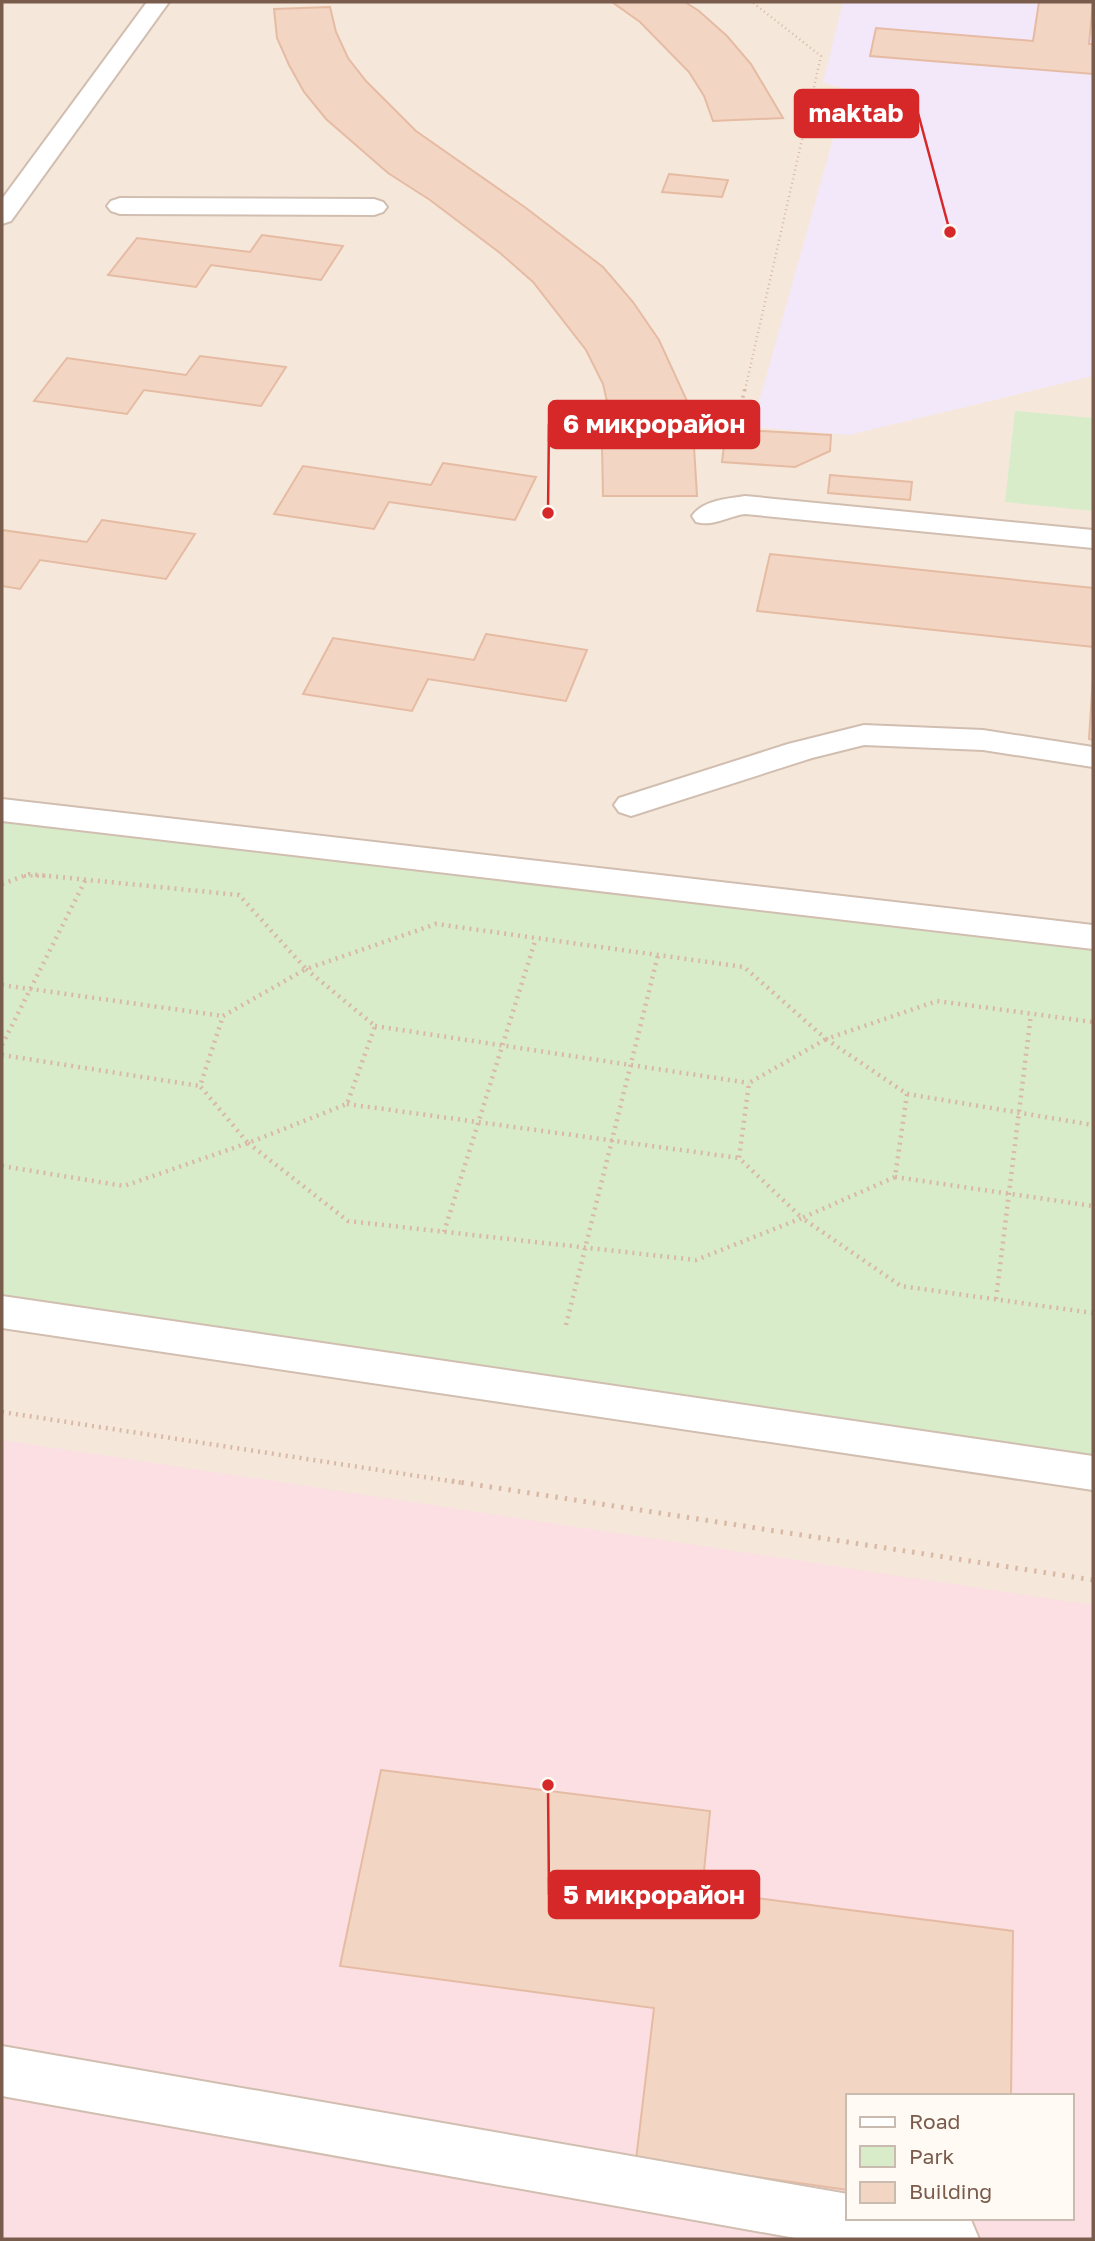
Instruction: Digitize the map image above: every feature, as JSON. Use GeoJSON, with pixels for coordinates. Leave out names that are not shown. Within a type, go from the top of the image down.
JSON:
{"type":"FeatureCollection","features":[{"type":"Feature","properties":{"kind":"street"},"geometry":{"type":"LineString","coordinates":[[2,216],[158,2]]}},
{"type":"Feature","properties":{"kind":"street"},"geometry":{"type":"LineString","coordinates":[[120,206],[374,207]]}},
{"type":"Feature","properties":{"kind":"street"},"geometry":{"type":"LineString","coordinates":[[707,516],[723,508],[745,505],[1093,539]]}},
{"type":"Feature","properties":{"kind":"street"},"geometry":{"type":"LineString","coordinates":[[631,805],[800,751],[864,735],[983,740],[1093,757]]}},
{"type":"Feature","properties":{"kind":"street"},"geometry":{"type":"LineString","coordinates":[[2,810],[1093,937]]}},
{"type":"Feature","properties":{"kind":"street"},"geometry":{"type":"LineString","coordinates":[[2,1312],[1093,1473]]}},
{"type":"Feature","properties":{"kind":"street"},"geometry":{"type":"LineString","coordinates":[[2,2071],[952,2239]]}},
{"type":"Feature","properties":{"kind":"path"},"geometry":{"type":"LineString","coordinates":[[737,423],[821,56],[752,2]]}},
{"type":"Feature","properties":{"kind":"path"},"geometry":{"type":"LineString","coordinates":[[2,884],[29,874],[239,895],[306,969],[375,1026],[748,1083],[826,1039],[937,1001],[1093,1023]]}},
{"type":"Feature","properties":{"kind":"path"},"geometry":{"type":"LineString","coordinates":[[2,1045],[86,879]]}},
{"type":"Feature","properties":{"kind":"path"},"geometry":{"type":"LineString","coordinates":[[2,985],[222,1016],[306,969],[436,924],[744,967],[826,1039],[907,1094],[1093,1125]]}},
{"type":"Feature","properties":{"kind":"path"},"geometry":{"type":"LineString","coordinates":[[444,1232],[536,938]]}},
{"type":"Feature","properties":{"kind":"path"},"geometry":{"type":"LineString","coordinates":[[566,1325],[658,955]]}},
{"type":"Feature","properties":{"kind":"path"},"geometry":{"type":"LineString","coordinates":[[996,1299],[1031,1014]]}},
{"type":"Feature","properties":{"kind":"path"},"geometry":{"type":"LineString","coordinates":[[200,1086],[222,1016]]}},
{"type":"Feature","properties":{"kind":"path"},"geometry":{"type":"LineString","coordinates":[[347,1104],[375,1026]]}},
{"type":"Feature","properties":{"kind":"path"},"geometry":{"type":"LineString","coordinates":[[2,1055],[200,1086],[248,1143],[348,1221],[696,1261],[895,1177],[1093,1206]]}},
{"type":"Feature","properties":{"kind":"path"},"geometry":{"type":"LineString","coordinates":[[740,1158],[748,1083]]}},
{"type":"Feature","properties":{"kind":"path"},"geometry":{"type":"LineString","coordinates":[[895,1177],[907,1094]]}},
{"type":"Feature","properties":{"kind":"path"},"geometry":{"type":"LineString","coordinates":[[2,1166],[124,1186],[248,1143],[347,1104],[740,1158],[802,1218],[901,1286],[1093,1313]]}},
{"type":"Feature","properties":{"kind":"path"},"geometry":{"type":"LineString","coordinates":[[2,1412],[1093,1580]]}},
{"type":"Feature","properties":{"kind":"shaded area"},"geometry":{"type":"Polygon","coordinates":[[[2,2],[1093,2],[1093,2239],[2,2239],[2,2]]]}},
{"type":"Feature","properties":{"kind":"shaded area"},"geometry":{"type":"Polygon","coordinates":[[[843,2],[1093,2],[1093,376],[849,435],[752,427],[847,89],[823,83],[843,2]]]}},
{"type":"Feature","properties":{"kind":"shaded area"},"geometry":{"type":"Polygon","coordinates":[[[2,1440],[1093,1605],[1093,2239],[2,2239],[2,1440]]]}},
{"type":"Feature","properties":{"kind":"green space"},"geometry":{"type":"Polygon","coordinates":[[[1015,411],[1093,418],[1093,511],[1005,502],[1015,411]]]}},
{"type":"Feature","properties":{"kind":"green space"},"geometry":{"type":"Polygon","coordinates":[[[2,810],[1093,937],[1093,1473],[2,1312],[2,810]]]}},
{"type":"Feature","properties":{"kind":"building"},"geometry":{"type":"Polygon","coordinates":[[[612,2],[685,2],[699,11],[727,36],[751,64],[783,118],[713,121],[704,96],[689,72],[640,22],[612,2]]]}},
{"type":"Feature","properties":{"kind":"building"},"geometry":{"type":"Polygon","coordinates":[[[1039,2],[1093,2],[1089,44],[1093,44],[1093,74],[870,56],[876,28],[1033,41],[1039,2]]]}},
{"type":"Feature","properties":{"kind":"building"},"geometry":{"type":"Polygon","coordinates":[[[330,7],[336,32],[348,58],[366,81],[416,131],[526,208],[603,267],[633,302],[659,340],[693,414],[611,419],[603,384],[586,350],[533,282],[500,253],[430,200],[388,173],[326,119],[304,92],[289,65],[277,38],[274,9],[330,7]]]}},
{"type":"Feature","properties":{"kind":"building"},"geometry":{"type":"Polygon","coordinates":[[[669,174],[728,180],[722,197],[662,192],[669,174]]]}},
{"type":"Feature","properties":{"kind":"building"},"geometry":{"type":"Polygon","coordinates":[[[262,235],[343,246],[321,280],[211,265],[196,287],[108,275],[137,238],[250,252],[262,235]]]}},
{"type":"Feature","properties":{"kind":"building"},"geometry":{"type":"Polygon","coordinates":[[[200,356],[286,367],[261,406],[144,390],[127,414],[34,401],[67,358],[186,375],[200,356]]]}},
{"type":"Feature","properties":{"kind":"building"},"geometry":{"type":"Polygon","coordinates":[[[726,429],[831,435],[830,451],[795,467],[722,462],[726,429]]]}},
{"type":"Feature","properties":{"kind":"building"},"geometry":{"type":"Polygon","coordinates":[[[602,446],[694,447],[697,496],[603,496],[602,446]]]}},
{"type":"Feature","properties":{"kind":"building"},"geometry":{"type":"Polygon","coordinates":[[[443,463],[536,477],[515,520],[389,502],[374,529],[274,514],[303,466],[431,485],[443,463]]]}},
{"type":"Feature","properties":{"kind":"building"},"geometry":{"type":"Polygon","coordinates":[[[830,475],[912,482],[910,500],[828,493],[830,475]]]}},
{"type":"Feature","properties":{"kind":"building"},"geometry":{"type":"Polygon","coordinates":[[[102,520],[195,534],[166,579],[40,560],[20,589],[2,586],[2,530],[87,542],[102,520]]]}},
{"type":"Feature","properties":{"kind":"building"},"geometry":{"type":"Polygon","coordinates":[[[770,554],[1093,588],[1093,647],[757,611],[770,554]]]}},
{"type":"Feature","properties":{"kind":"building"},"geometry":{"type":"Polygon","coordinates":[[[486,634],[587,650],[566,701],[428,679],[412,711],[303,694],[333,638],[474,660],[486,634]]]}},
{"type":"Feature","properties":{"kind":"building"},"geometry":{"type":"Polygon","coordinates":[[[1093,676],[1093,740],[1089,739],[1093,676]]]}},
{"type":"Feature","properties":{"kind":"building"},"geometry":{"type":"Polygon","coordinates":[[[381,1770],[710,1811],[702,1891],[1013,1931],[1011,2094],[846,2094],[846,2190],[636,2160],[654,2008],[340,1966],[381,1770]]]}},
{"type":"Feature","properties":{"kind":"place","name":"maktab"},"geometry":{"type":"Point","coordinates":[950,232]}},
{"type":"Feature","properties":{"kind":"place","name":"6 микрорайон"},"geometry":{"type":"Point","coordinates":[548,513]}},
{"type":"Feature","properties":{"kind":"place","name":"5 микрорайон"},"geometry":{"type":"Point","coordinates":[548,1785]}}]}
